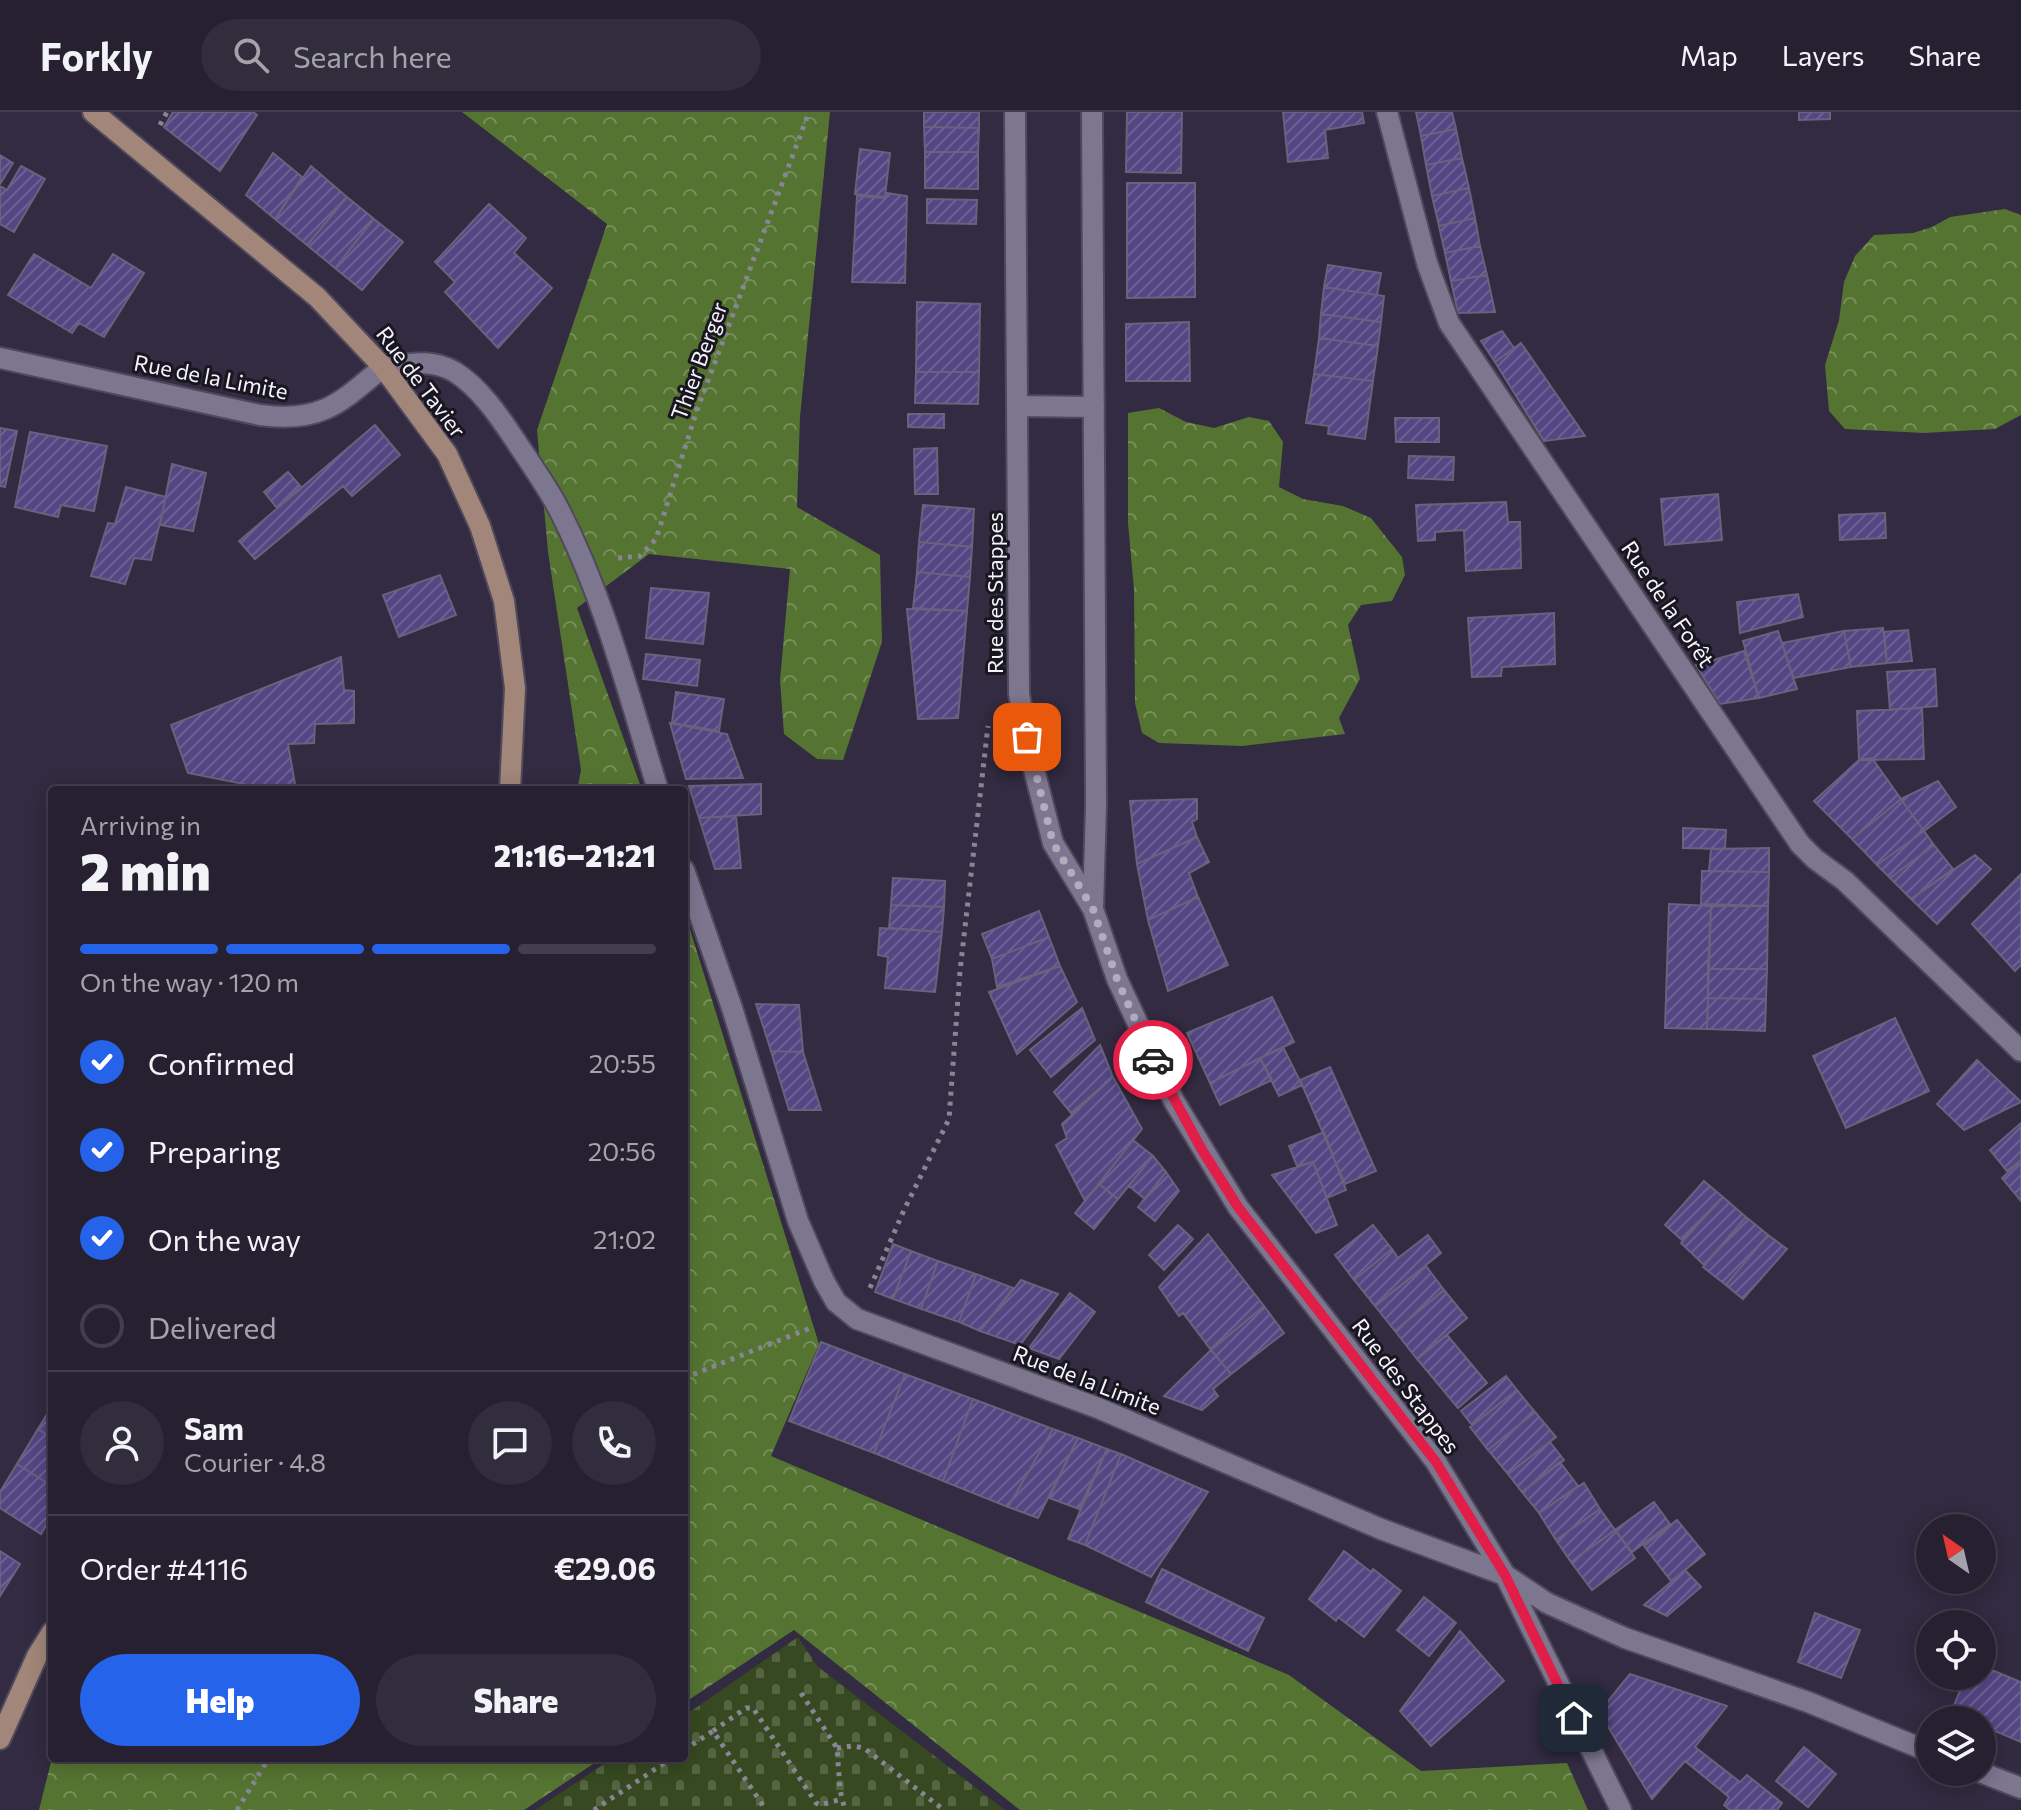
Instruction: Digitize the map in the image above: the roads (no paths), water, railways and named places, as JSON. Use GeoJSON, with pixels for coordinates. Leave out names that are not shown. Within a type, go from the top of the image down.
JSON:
{"type":"FeatureCollection","features":[{"type":"Feature","properties":{"kind":"street","name":"Rue de Tavier"},"geometry":{"type":"LineString","coordinates":[[93,112],[317,297],[383,367],[447,454],[480,526],[504,601],[515,688],[510,786]]}},
{"type":"Feature","properties":{"kind":"street","name":"Rue des Stappes"},"geometry":{"type":"LineString","coordinates":[[1015,112],[1019,694],[1031,758],[1053,843],[1093,909],[1117,979],[1143,1040],[1202,1150],[1238,1207],[1436,1462],[1505,1575],[1547,1603],[1611,1632],[1808,1702],[1916,1746]]}},
{"type":"Feature","properties":{"kind":"street","name":"Rue des Stappes"},"geometry":{"type":"LineString","coordinates":[[1092,112],[1096,805],[1093,909]]}},
{"type":"Feature","properties":{"kind":"street","name":"Rue de la Forêt"},"geometry":{"type":"LineString","coordinates":[[1387,112],[1427,263],[1449,323],[1800,844],[1845,881],[2021,1051]]}},
{"type":"Feature","properties":{"kind":"street","name":"Rue de la Limite"},"geometry":{"type":"LineString","coordinates":[[0,358],[290,419],[321,413],[352,393],[383,367]]}},
{"type":"Feature","properties":{"kind":"street"},"geometry":{"type":"LineString","coordinates":[[383,367],[421,362],[455,372],[483,396],[554,501],[604,618],[657,786]]}},
{"type":"Feature","properties":{"kind":"street"},"geometry":{"type":"LineString","coordinates":[[1018,406],[1094,407]]}},
{"type":"Feature","properties":{"kind":"street","name":"Rue de la Limite"},"geometry":{"type":"LineString","coordinates":[[688,882],[732,1008],[798,1221],[836,1302],[857,1319],[1098,1408],[1381,1529],[1505,1575]]}},
{"type":"Feature","properties":{"kind":"street"},"geometry":{"type":"LineString","coordinates":[[1505,1575],[1621,1810]]}},
{"type":"Feature","properties":{"kind":"street"},"geometry":{"type":"LineString","coordinates":[[0,1739],[48,1638]]}},
{"type":"Feature","properties":{"kind":"street"},"geometry":{"type":"LineString","coordinates":[[1996,1778],[2021,1788]]}}]}
